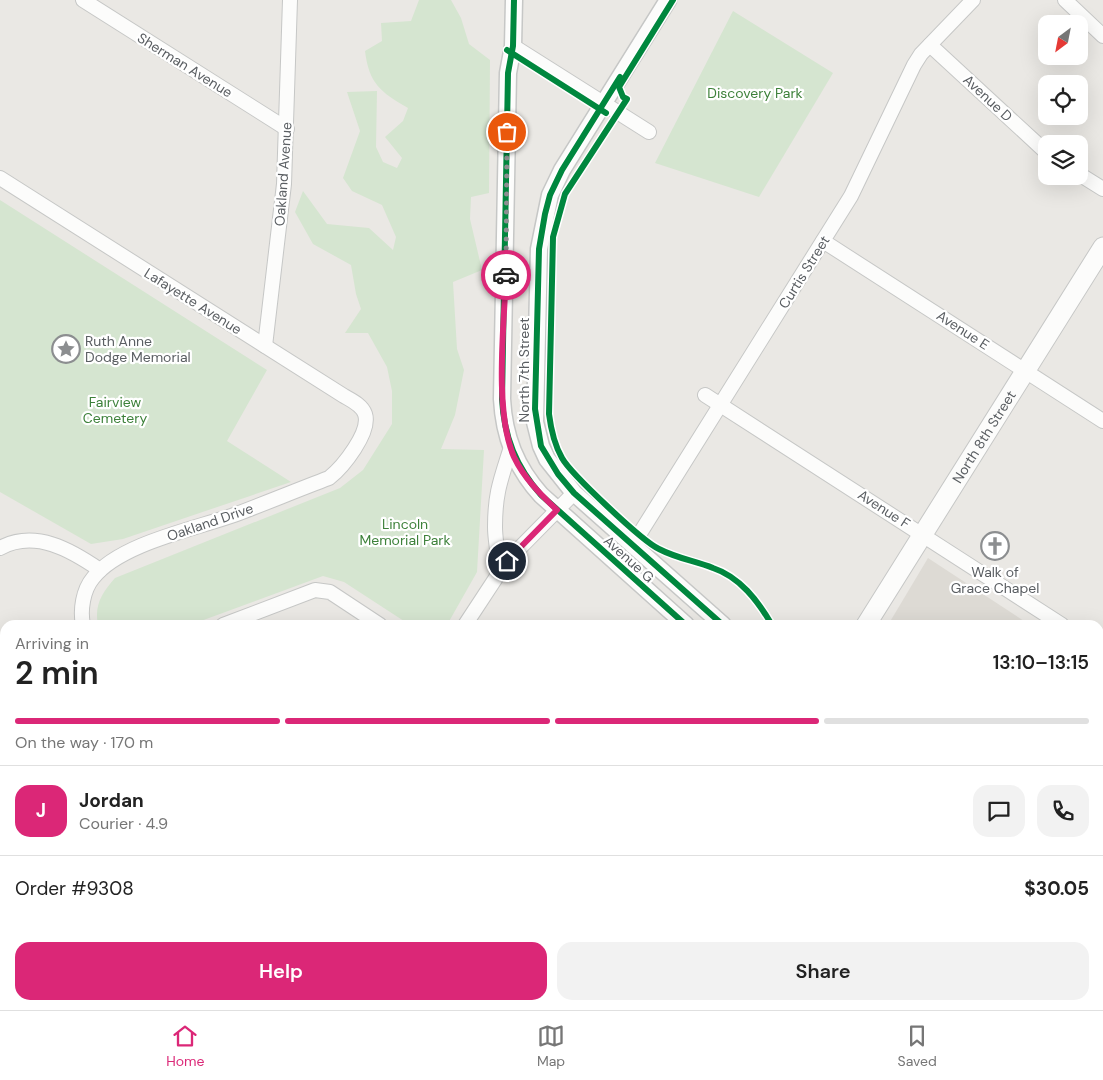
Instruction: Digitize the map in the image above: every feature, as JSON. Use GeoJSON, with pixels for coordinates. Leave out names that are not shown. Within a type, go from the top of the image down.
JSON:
{"type":"FeatureCollection","features":[{"type":"Feature","properties":{"kind":"main road","name":"North 8th Street"},"geometry":{"type":"LineString","coordinates":[[869,620],[1103,247]]}},
{"type":"Feature","properties":{"kind":"street","name":"Sherman Avenue"},"geometry":{"type":"LineString","coordinates":[[83,0],[287,129]]}},
{"type":"Feature","properties":{"kind":"street","name":"Oakland Avenue"},"geometry":{"type":"LineString","coordinates":[[265,346],[282,211],[287,129],[290,0]]}},
{"type":"Feature","properties":{"kind":"street","name":"Avenue G"},"geometry":{"type":"LineString","coordinates":[[514,0],[513,46],[508,73],[503,418],[511,447],[522,471],[532,484],[557,510],[680,620]]}},
{"type":"Feature","properties":{"kind":"street","name":"North 7th Street"},"geometry":{"type":"LineString","coordinates":[[574,493],[548,459],[541,446],[535,422],[539,249],[545,214],[555,184],[668,0]]}},
{"type":"Feature","properties":{"kind":"street","name":"Curtis Street"},"geometry":{"type":"LineString","coordinates":[[632,546],[722,406],[866,168],[914,65],[930,45],[973,0]]}},
{"type":"Feature","properties":{"kind":"street"},"geometry":{"type":"LineString","coordinates":[[1065,0],[1103,36]]}},
{"type":"Feature","properties":{"kind":"street","name":"Avenue D"},"geometry":{"type":"LineString","coordinates":[[930,45],[1038,145]]}},
{"type":"Feature","properties":{"kind":"street"},"geometry":{"type":"LineString","coordinates":[[513,46],[649,132]]}},
{"type":"Feature","properties":{"kind":"street","name":"Lafayette Avenue"},"geometry":{"type":"LineString","coordinates":[[0,178],[362,408],[366,415],[361,435]]}},
{"type":"Feature","properties":{"kind":"street"},"geometry":{"type":"LineString","coordinates":[[1088,180],[1103,189]]}},
{"type":"Feature","properties":{"kind":"street","name":"Avenue E"},"geometry":{"type":"LineString","coordinates":[[823,241],[1103,421]]}},
{"type":"Feature","properties":{"kind":"street","name":"Avenue F"},"geometry":{"type":"LineString","coordinates":[[705,395],[1054,620]]}},
{"type":"Feature","properties":{"kind":"street","name":"Oakland Drive"},"geometry":{"type":"LineString","coordinates":[[83,620],[84,599],[92,579],[100,570],[117,558],[156,540],[233,515],[329,478],[338,470],[361,435]]}},
{"type":"Feature","properties":{"kind":"street"},"geometry":{"type":"LineString","coordinates":[[497,576],[499,555],[494,529],[495,496],[511,447]]}},
{"type":"Feature","properties":{"kind":"street","name":"Avenue G"},"geometry":{"type":"LineString","coordinates":[[574,493],[717,620]]}},
{"type":"Feature","properties":{"kind":"street"},"geometry":{"type":"LineString","coordinates":[[468,620],[497,576],[528,538],[574,493]]}},
{"type":"Feature","properties":{"kind":"street"},"geometry":{"type":"LineString","coordinates":[[0,548],[20,541],[46,542],[82,557],[100,570]]}},
{"type":"Feature","properties":{"kind":"street"},"geometry":{"type":"LineString","coordinates":[[236,620],[315,590],[330,592],[372,620]]}},
{"type":"Feature","properties":{"kind":"shaded area"},"geometry":{"type":"Polygon","coordinates":[[[928,558],[1022,620],[891,620],[928,558]]]}},
{"type":"Feature","properties":{"kind":"green space","name":"Lincoln Memorial Park"},"geometry":{"type":"Polygon","coordinates":[[[419,0],[451,0],[461,18],[469,44],[490,60],[489,193],[471,197],[470,219],[482,270],[453,282],[457,349],[464,370],[455,415],[441,449],[484,450],[477,572],[450,620],[402,620],[344,582],[323,576],[204,620],[97,620],[100,600],[115,578],[340,488],[363,470],[392,424],[392,391],[387,367],[368,333],[345,333],[361,309],[356,294],[351,265],[313,244],[295,212],[303,191],[327,224],[369,228],[393,250],[396,237],[382,205],[352,191],[343,178],[360,131],[347,92],[377,91],[376,147],[383,162],[397,168],[402,158],[385,137],[403,121],[408,108],[390,97],[373,79],[369,71],[365,51],[382,41],[381,23],[411,21],[419,0]]]}},
{"type":"Feature","properties":{"kind":"green space","name":"Discovery Park"},"geometry":{"type":"Polygon","coordinates":[[[733,11],[833,73],[759,197],[655,163],[733,11]]]}},
{"type":"Feature","properties":{"kind":"green space","name":"Fairview Cemetery"},"geometry":{"type":"Polygon","coordinates":[[[0,200],[267,370],[227,441],[291,482],[123,539],[91,544],[0,492],[0,200]]]}},
{"type":"Feature","properties":{"kind":"cycle path"},"geometry":{"type":"LineString","coordinates":[[514,0],[513,46],[508,73],[502,399],[505,426],[518,462],[541,495],[680,620]]}},
{"type":"Feature","properties":{"kind":"cycle path"},"geometry":{"type":"LineString","coordinates":[[673,0],[619,87],[623,97],[627,99],[565,194],[553,237],[549,414],[555,442],[562,458],[579,478],[608,506],[638,534],[659,549],[713,568],[732,577],[761,607],[769,620]]}},
{"type":"Feature","properties":{"kind":"cycle path"},"geometry":{"type":"LineString","coordinates":[[507,50],[606,113]]}},
{"type":"Feature","properties":{"kind":"cycle path"},"geometry":{"type":"LineString","coordinates":[[620,77],[562,170],[550,195],[545,214],[539,249],[535,409],[541,446],[558,474],[574,493],[717,620]]}},
{"type":"Feature","properties":{"kind":"way so far"},"geometry":{"type":"LineString","coordinates":[[506,275],[507,132]]}},
{"type":"Feature","properties":{"kind":"place","name":"Ruth Anne Dodge Memorial"},"geometry":{"type":"Point","coordinates":[66,349]}},
{"type":"Feature","properties":{"kind":"place","name":"Walk of Grace Chapel"},"geometry":{"type":"Point","coordinates":[995,546]}},
{"type":"Feature","properties":{"kind":"route"},"geometry":{"type":"LineString","coordinates":[[506,275],[503,418],[514,456],[522,471],[557,510],[507,561]]}}]}
